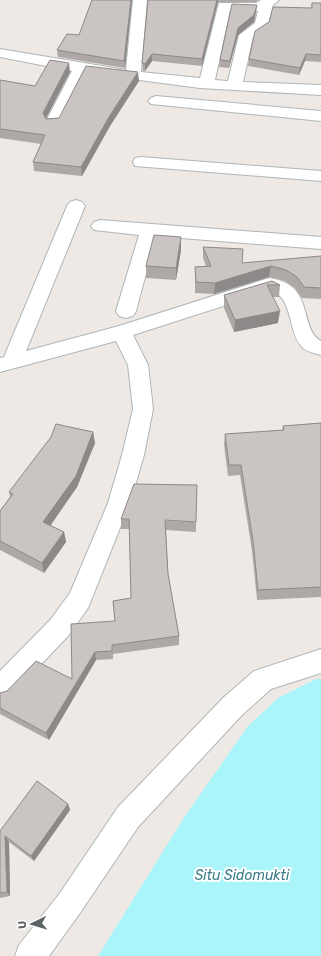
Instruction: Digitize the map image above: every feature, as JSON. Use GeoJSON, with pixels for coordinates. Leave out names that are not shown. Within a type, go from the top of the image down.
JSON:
{"type":"FeatureCollection","features":[{"type":"Feature","properties":{"kind":"street"},"geometry":{"type":"LineString","coordinates":[[133,74],[140,0]]}},
{"type":"Feature","properties":{"kind":"street"},"geometry":{"type":"LineString","coordinates":[[207,82],[222,8],[227,5],[258,7],[269,2]]}},
{"type":"Feature","properties":{"kind":"street"},"geometry":{"type":"LineString","coordinates":[[236,85],[246,35],[262,25],[269,2]]}},
{"type":"Feature","properties":{"kind":"street"},"geometry":{"type":"LineString","coordinates":[[0,53],[133,74],[236,85],[321,90]]}},
{"type":"Feature","properties":{"kind":"street"},"geometry":{"type":"LineString","coordinates":[[53,123],[81,67]]}},
{"type":"Feature","properties":{"kind":"street"},"geometry":{"type":"LineString","coordinates":[[156,101],[321,116]]}},
{"type":"Feature","properties":{"kind":"street"},"geometry":{"type":"LineString","coordinates":[[141,162],[321,176]]}},
{"type":"Feature","properties":{"kind":"street"},"geometry":{"type":"LineString","coordinates":[[6,364],[76,206]]}},
{"type":"Feature","properties":{"kind":"street"},"geometry":{"type":"LineString","coordinates":[[100,226],[321,243]]}},
{"type":"Feature","properties":{"kind":"street"},"geometry":{"type":"LineString","coordinates":[[0,689],[60,627],[79,600],[119,503],[133,455],[143,409],[138,365],[124,322],[149,230]]}},
{"type":"Feature","properties":{"kind":"street"},"geometry":{"type":"LineString","coordinates":[[6,364],[124,322],[269,284],[277,284],[286,290],[300,320],[302,331],[309,343],[321,348]]}},
{"type":"Feature","properties":{"kind":"street"},"geometry":{"type":"LineString","coordinates":[[30,956],[70,903],[128,817],[233,706],[263,680],[321,661]]}},
{"type":"Feature","properties":{"kind":"water","name":"Situ Sidomukti"},"geometry":{"type":"Polygon","coordinates":[[[316,679],[321,679],[321,956],[98,956],[185,816],[248,726],[278,698],[316,679]]]}},
{"type":"Feature","properties":{"kind":"building"},"geometry":{"type":"Polygon","coordinates":[[[92,0],[131,0],[124,61],[57,50],[67,34],[79,35],[92,0]]]}},
{"type":"Feature","properties":{"kind":"building"},"geometry":{"type":"Polygon","coordinates":[[[148,0],[217,0],[202,59],[152,54],[145,64],[142,63],[148,0]]]}},
{"type":"Feature","properties":{"kind":"building"},"geometry":{"type":"Polygon","coordinates":[[[312,3],[321,3],[321,55],[306,54],[300,68],[249,59],[255,31],[269,22],[273,7],[312,8],[312,3]]]}},
{"type":"Feature","properties":{"kind":"building"},"geometry":{"type":"Polygon","coordinates":[[[232,4],[257,5],[254,15],[238,28],[230,61],[220,60],[232,4]]]}},
{"type":"Feature","properties":{"kind":"building"},"geometry":{"type":"Polygon","coordinates":[[[50,60],[69,63],[43,113],[46,119],[59,118],[86,66],[138,72],[109,117],[81,167],[33,162],[45,135],[0,129],[0,80],[35,86],[50,60]]]}},
{"type":"Feature","properties":{"kind":"building"},"geometry":{"type":"Polygon","coordinates":[[[154,235],[181,237],[176,268],[146,266],[154,235]]]}},
{"type":"Feature","properties":{"kind":"building"},"geometry":{"type":"Polygon","coordinates":[[[203,247],[243,249],[242,263],[321,256],[321,288],[304,287],[297,277],[286,270],[271,266],[215,283],[196,282],[195,267],[211,266],[203,247]]]}},
{"type":"Feature","properties":{"kind":"building"},"geometry":{"type":"Polygon","coordinates":[[[272,281],[280,285],[267,285],[280,311],[235,320],[224,295],[272,281]]]}},
{"type":"Feature","properties":{"kind":"building"},"geometry":{"type":"Polygon","coordinates":[[[321,423],[321,587],[258,590],[253,541],[241,465],[229,465],[225,434],[284,430],[283,426],[321,423]]]}},
{"type":"Feature","properties":{"kind":"building"},"geometry":{"type":"Polygon","coordinates":[[[56,424],[93,432],[76,476],[43,522],[64,532],[42,563],[0,541],[0,511],[13,494],[9,492],[51,437],[56,424]]]}},
{"type":"Feature","properties":{"kind":"building"},"geometry":{"type":"Polygon","coordinates":[[[134,484],[197,485],[196,522],[165,520],[168,574],[179,636],[112,645],[112,651],[95,652],[46,733],[0,708],[0,693],[7,691],[36,661],[72,679],[71,624],[115,621],[113,601],[131,598],[129,519],[121,519],[134,484]]]}},
{"type":"Feature","properties":{"kind":"building"},"geometry":{"type":"Polygon","coordinates":[[[37,781],[68,804],[31,856],[5,836],[7,892],[0,893],[0,831],[37,781]]]}}]}
